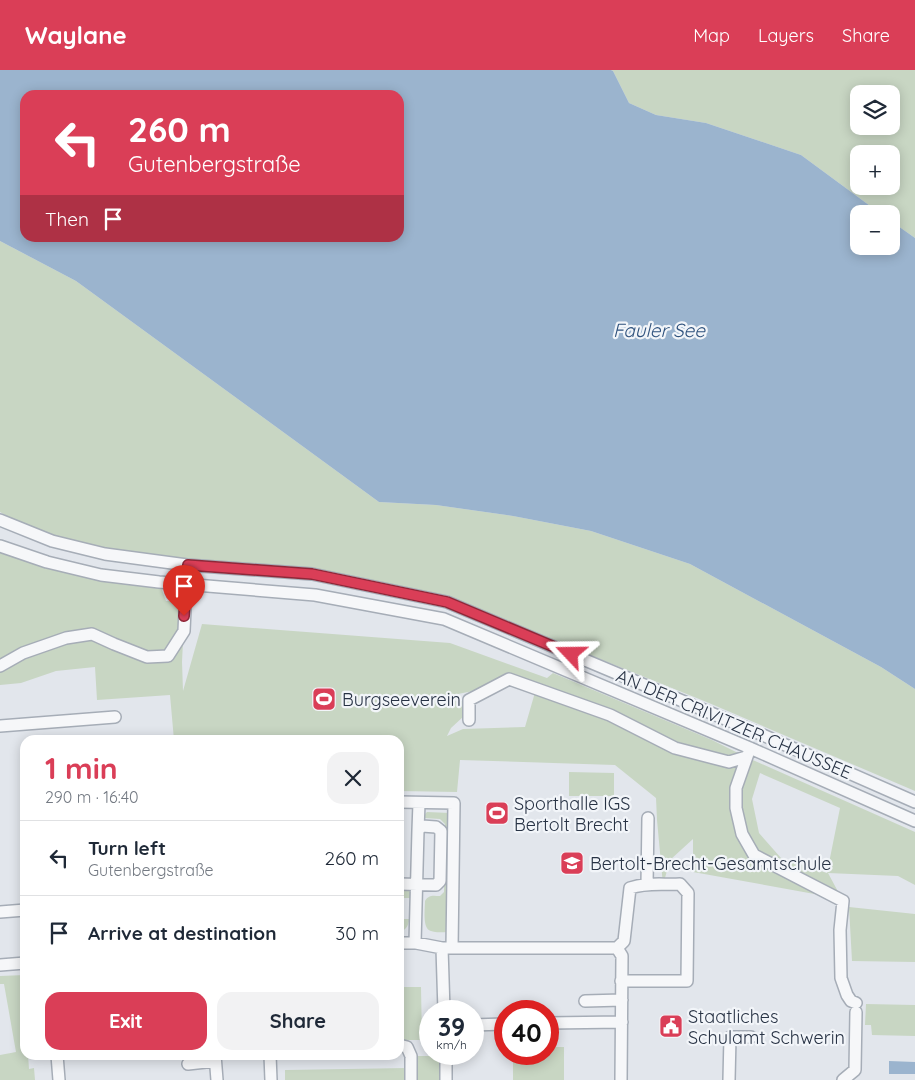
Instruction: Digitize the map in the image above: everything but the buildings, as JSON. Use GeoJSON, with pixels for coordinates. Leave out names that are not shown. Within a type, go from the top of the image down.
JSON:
{"type":"FeatureCollection","features":[{"type":"Feature","properties":{"kind":"street","name":"AN DER CRIVITZER CHAUSSEE"},"geometry":{"type":"LineString","coordinates":[[0,520],[52,541],[105,554],[188,565],[312,574],[447,602],[749,729],[915,802]]}},
{"type":"Feature","properties":{"kind":"street","name":"AN DER CRIVITZER CHAUSSEE"},"geometry":{"type":"LineString","coordinates":[[0,546],[47,562],[101,575],[315,595],[444,620],[748,753],[915,821]]}},
{"type":"Feature","properties":{"kind":"street"},"geometry":{"type":"LineString","coordinates":[[0,666],[23,653],[66,638],[92,634],[147,656],[168,656],[184,631],[188,565]]}},
{"type":"Feature","properties":{"kind":"street"},"geometry":{"type":"LineString","coordinates":[[469,720],[468,700],[509,679],[610,715],[675,748],[729,762],[748,753]]}},
{"type":"Feature","properties":{"kind":"street"},"geometry":{"type":"LineString","coordinates":[[0,726],[115,718]]}},
{"type":"Feature","properties":{"kind":"street"},"geometry":{"type":"LineString","coordinates":[[748,753],[736,788],[736,808],[742,834],[754,855],[843,902],[840,930],[841,978],[851,1001],[856,1007],[855,1070],[843,1080]]}},
{"type":"Feature","properties":{"kind":"street"},"geometry":{"type":"LineString","coordinates":[[404,802],[454,803],[445,1000]]}},
{"type":"Feature","properties":{"kind":"street"},"geometry":{"type":"LineString","coordinates":[[415,943],[418,802]]}},
{"type":"Feature","properties":{"kind":"street"},"geometry":{"type":"LineString","coordinates":[[647,884],[648,818]]}},
{"type":"Feature","properties":{"kind":"street"},"geometry":{"type":"LineString","coordinates":[[404,884],[436,885],[440,881],[441,832],[436,827],[422,826],[418,830]]}},
{"type":"Feature","properties":{"kind":"street"},"geometry":{"type":"LineString","coordinates":[[404,943],[447,948],[617,948],[624,941],[630,888],[647,884],[680,884],[688,894],[687,981],[622,981]]}},
{"type":"Feature","properties":{"kind":"street"},"geometry":{"type":"LineString","coordinates":[[0,912],[20,910]]}},
{"type":"Feature","properties":{"kind":"street"},"geometry":{"type":"LineString","coordinates":[[617,948],[622,956],[621,1080]]}},
{"type":"Feature","properties":{"kind":"street"},"geometry":{"type":"LineString","coordinates":[[0,965],[20,963]]}},
{"type":"Feature","properties":{"kind":"street"},"geometry":{"type":"LineString","coordinates":[[585,1001],[622,1000]]}},
{"type":"Feature","properties":{"kind":"street"},"geometry":{"type":"LineString","coordinates":[[559,1024],[622,1022]]}},
{"type":"Feature","properties":{"kind":"street"},"geometry":{"type":"LineString","coordinates":[[729,1080],[730,1037],[751,1037]]}},
{"type":"Feature","properties":{"kind":"street"},"geometry":{"type":"LineString","coordinates":[[404,1047],[407,1048],[411,1056],[411,1080]]}},
{"type":"Feature","properties":{"kind":"street"},"geometry":{"type":"LineString","coordinates":[[57,1060],[59,1080]]}},
{"type":"Feature","properties":{"kind":"street"},"geometry":{"type":"LineString","coordinates":[[188,1064],[206,1060]]}},
{"type":"Feature","properties":{"kind":"street"},"geometry":{"type":"LineString","coordinates":[[215,1060],[217,1080]]}},
{"type":"Feature","properties":{"kind":"street"},"geometry":{"type":"LineString","coordinates":[[270,1060],[271,1080]]}},
{"type":"Feature","properties":{"kind":"street"},"geometry":{"type":"LineString","coordinates":[[446,1065],[446,1080]]}},
{"type":"Feature","properties":{"kind":"green space"},"geometry":{"type":"Polygon","coordinates":[[[611,70],[915,70],[915,238],[900,227],[900,205],[869,205],[855,195],[900,195],[900,145],[850,145],[850,191],[801,155],[706,123],[656,115],[629,103],[611,70]]]}},
{"type":"Feature","properties":{"kind":"green space"},"geometry":{"type":"Polygon","coordinates":[[[0,241],[76,281],[379,502],[436,505],[513,516],[591,531],[690,564],[881,667],[915,689],[915,791],[709,703],[481,611],[312,574],[187,565],[52,541],[0,512],[0,241]]]}},
{"type":"Feature","properties":{"kind":"green space"},"geometry":{"type":"Polygon","coordinates":[[[0,546],[47,562],[159,582],[166,601],[185,601],[182,662],[183,691],[202,624],[450,643],[547,678],[553,673],[712,740],[915,832],[915,885],[898,876],[828,873],[842,899],[693,872],[693,839],[670,860],[663,885],[656,798],[615,765],[460,760],[457,792],[404,791],[404,735],[174,735],[170,695],[97,700],[95,667],[56,671],[21,683],[0,685],[0,546]],[[506,674],[473,691],[453,695],[453,701],[464,701],[464,716],[451,728],[447,736],[463,729],[525,727],[536,689],[506,674]],[[760,773],[752,799],[759,833],[781,858],[827,873],[840,808],[760,773]]]}},
{"type":"Feature","properties":{"kind":"green space"},"geometry":{"type":"Polygon","coordinates":[[[569,772],[614,773],[614,796],[569,796],[569,772]]]}},
{"type":"Feature","properties":{"kind":"green space"},"geometry":{"type":"Polygon","coordinates":[[[427,812],[450,813],[448,932],[431,931],[426,927],[425,923],[425,901],[430,896],[440,896],[444,892],[445,824],[440,819],[424,818],[427,812]]]}},
{"type":"Feature","properties":{"kind":"green space"},"geometry":{"type":"Polygon","coordinates":[[[404,889],[410,890],[410,898],[404,898],[404,889]]]}},
{"type":"Feature","properties":{"kind":"green space"},"geometry":{"type":"Polygon","coordinates":[[[849,907],[915,914],[915,962],[852,961],[849,907]]]}},
{"type":"Feature","properties":{"kind":"green space"},"geometry":{"type":"Polygon","coordinates":[[[404,919],[409,919],[409,922],[404,930],[404,919]]]}},
{"type":"Feature","properties":{"kind":"green space"},"geometry":{"type":"Polygon","coordinates":[[[20,975],[20,1060],[28,1060],[29,1069],[34,1068],[35,1080],[0,1080],[0,1055],[16,1052],[4,984],[0,984],[0,976],[20,975]]]}},
{"type":"Feature","properties":{"kind":"green space"},"geometry":{"type":"Polygon","coordinates":[[[404,987],[421,987],[421,1000],[419,1000],[419,1040],[404,1040],[404,987]]]}},
{"type":"Feature","properties":{"kind":"green space"},"geometry":{"type":"Polygon","coordinates":[[[866,1004],[915,1005],[915,1036],[872,1035],[871,1025],[865,1025],[866,1004]]]}},
{"type":"Feature","properties":{"kind":"green space"},"geometry":{"type":"Polygon","coordinates":[[[559,1047],[564,1047],[564,1080],[513,1080],[513,1065],[559,1065],[559,1047]]]}},
{"type":"Feature","properties":{"kind":"green space"},"geometry":{"type":"Polygon","coordinates":[[[411,1056],[419,1056],[419,1065],[446,1065],[446,1080],[411,1080],[411,1056]]]}},
{"type":"Feature","properties":{"kind":"green space"},"geometry":{"type":"Polygon","coordinates":[[[407,1068],[407,1080],[285,1080],[285,1070],[407,1068]]]}},
{"type":"Feature","properties":{"kind":"water","name":"Fauler See"},"geometry":{"type":"Polygon","coordinates":[[[0,70],[611,70],[629,103],[656,115],[706,123],[801,155],[850,191],[850,195],[855,195],[869,205],[850,205],[850,255],[900,255],[900,227],[915,238],[915,689],[881,667],[690,564],[591,531],[513,516],[436,505],[379,502],[76,281],[0,241],[0,70]]]}},
{"type":"Feature","properties":{"kind":"water"},"geometry":{"type":"Polygon","coordinates":[[[889,1061],[915,1062],[915,1074],[889,1074],[889,1061]]]}},
{"type":"Feature","properties":{"kind":"place","name":"Burgseeverein"},"geometry":{"type":"Point","coordinates":[324,699]}},
{"type":"Feature","properties":{"kind":"place","name":"Sporthalle IGS Bertolt Brecht"},"geometry":{"type":"Point","coordinates":[497,813]}},
{"type":"Feature","properties":{"kind":"place","name":"Bertolt-Brecht-Gesamtschule"},"geometry":{"type":"Point","coordinates":[572,863]}},
{"type":"Feature","properties":{"kind":"place","name":"Staatliches Schulamt Schwerin"},"geometry":{"type":"Point","coordinates":[671,1026]}},
{"type":"Feature","properties":{"kind":"route"},"geometry":{"type":"LineString","coordinates":[[184,616],[188,565],[312,574],[447,602],[571,654]]}}]}
